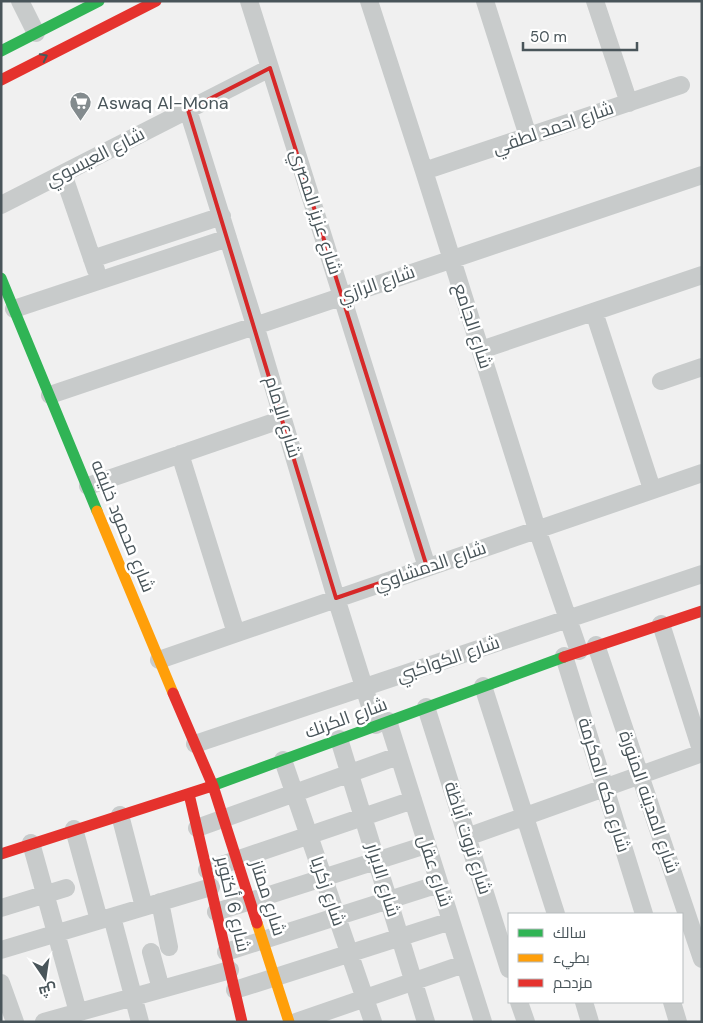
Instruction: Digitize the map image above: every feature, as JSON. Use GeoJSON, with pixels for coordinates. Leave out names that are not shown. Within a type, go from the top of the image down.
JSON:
{"type":"FeatureCollection","features":[{"type":"Feature","properties":{"kind":"street"},"geometry":{"type":"LineString","coordinates":[[20,1],[36,33]]}},
{"type":"Feature","properties":{"kind":"street"},"geometry":{"type":"LineString","coordinates":[[1,51],[98,1]]}},
{"type":"Feature","properties":{"kind":"street"},"geometry":{"type":"LineString","coordinates":[[1,80],[156,1]]}},
{"type":"Feature","properties":{"kind":"street","name":"شارع عزيز المصري"},"geometry":{"type":"LineString","coordinates":[[249,1],[427,567]]}},
{"type":"Feature","properties":{"kind":"street","name":"شارع الجامع"},"geometry":{"type":"LineString","coordinates":[[369,1],[537,529],[568,619],[572,654]]}},
{"type":"Feature","properties":{"kind":"street"},"geometry":{"type":"LineString","coordinates":[[485,1],[528,136]]}},
{"type":"Feature","properties":{"kind":"street"},"geometry":{"type":"LineString","coordinates":[[595,1],[629,102]]}},
{"type":"Feature","properties":{"kind":"street","name":"شارع العيسوي"},"geometry":{"type":"LineString","coordinates":[[1,205],[270,68]]}},
{"type":"Feature","properties":{"kind":"street","name":"شارع احمد لطفي"},"geometry":{"type":"LineString","coordinates":[[424,171],[681,85]]}},
{"type":"Feature","properties":{"kind":"street","name":"شارع الإمام"},"geometry":{"type":"LineString","coordinates":[[188,110],[222,216],[336,598],[365,687],[382,723]]}},
{"type":"Feature","properties":{"kind":"street"},"geometry":{"type":"LineString","coordinates":[[63,174],[99,280]]}},
{"type":"Feature","properties":{"kind":"street","name":"شارع الرازي"},"geometry":{"type":"LineString","coordinates":[[50,396],[702,175]]}},
{"type":"Feature","properties":{"kind":"street"},"geometry":{"type":"LineString","coordinates":[[92,259],[222,216]]}},
{"type":"Feature","properties":{"kind":"street"},"geometry":{"type":"LineString","coordinates":[[14,309],[228,238]]}},
{"type":"Feature","properties":{"kind":"street"},"geometry":{"type":"LineString","coordinates":[[481,350],[702,276]]}},
{"type":"Feature","properties":{"kind":"street","name":"شارع محمود خليفه"},"geometry":{"type":"LineString","coordinates":[[1,278],[213,786]]}},
{"type":"Feature","properties":{"kind":"street"},"geometry":{"type":"LineString","coordinates":[[594,312],[652,489]]}},
{"type":"Feature","properties":{"kind":"street"},"geometry":{"type":"LineString","coordinates":[[661,381],[702,367]]}},
{"type":"Feature","properties":{"kind":"street"},"geometry":{"type":"LineString","coordinates":[[88,486],[283,419]]}},
{"type":"Feature","properties":{"kind":"street"},"geometry":{"type":"LineString","coordinates":[[180,454],[236,633]]}},
{"type":"Feature","properties":{"kind":"street","name":"شارع الدمشاوي"},"geometry":{"type":"LineString","coordinates":[[159,660],[702,472]]}},
{"type":"Feature","properties":{"kind":"street","name":"شارع الكواكبي"},"geometry":{"type":"LineString","coordinates":[[195,744],[702,574]]}},
{"type":"Feature","properties":{"kind":"street","name":"شارع الكرنك"},"geometry":{"type":"LineString","coordinates":[[1,854],[213,786],[596,645],[702,611]]}},
{"type":"Feature","properties":{"kind":"street"},"geometry":{"type":"LineString","coordinates":[[467,837],[702,753],[661,624]]}},
{"type":"Feature","properties":{"kind":"street","name":"شارع المدينه المنورة"},"geometry":{"type":"LineString","coordinates":[[596,645],[640,776],[690,915],[702,959]]}},
{"type":"Feature","properties":{"kind":"street","name":"شارع مكه المكرمة"},"geometry":{"type":"LineString","coordinates":[[572,654],[605,788],[644,913]]}},
{"type":"Feature","properties":{"kind":"street"},"geometry":{"type":"LineString","coordinates":[[483,686],[556,913]]}},
{"type":"Feature","properties":{"kind":"street","name":"شارع ثروت أباظة"},"geometry":{"type":"LineString","coordinates":[[426,707],[508,967]]}},
{"type":"Feature","properties":{"kind":"street","name":"شارع عقل"},"geometry":{"type":"LineString","coordinates":[[382,723],[398,756],[451,921],[479,1021]]}},
{"type":"Feature","properties":{"kind":"street","name":"شارع الابرار"},"geometry":{"type":"LineString","coordinates":[[339,739],[426,1022]]}},
{"type":"Feature","properties":{"kind":"street"},"geometry":{"type":"LineString","coordinates":[[197,828],[398,756]]}},
{"type":"Feature","properties":{"kind":"street","name":"شارع زكريا"},"geometry":{"type":"LineString","coordinates":[[283,760],[373,1022]]}},
{"type":"Feature","properties":{"kind":"street","name":"شارع ممتاز"},"geometry":{"type":"LineString","coordinates":[[213,786],[289,1022]]}},
{"type":"Feature","properties":{"kind":"street","name":"شارع 6 أكتوبر"},"geometry":{"type":"LineString","coordinates":[[189,794],[242,1022]]}},
{"type":"Feature","properties":{"kind":"street"},"geometry":{"type":"LineString","coordinates":[[207,870],[412,800]]}},
{"type":"Feature","properties":{"kind":"street"},"geometry":{"type":"LineString","coordinates":[[120,815],[169,947]]}},
{"type":"Feature","properties":{"kind":"street"},"geometry":{"type":"LineString","coordinates":[[74,830],[133,996],[140,1022]]}},
{"type":"Feature","properties":{"kind":"street"},"geometry":{"type":"LineString","coordinates":[[31,843],[56,934],[87,1014]]}},
{"type":"Feature","properties":{"kind":"street"},"geometry":{"type":"LineString","coordinates":[[216,912],[426,845]]}},
{"type":"Feature","properties":{"kind":"street"},"geometry":{"type":"LineString","coordinates":[[226,952],[439,884]]}},
{"type":"Feature","properties":{"kind":"street"},"geometry":{"type":"LineString","coordinates":[[1,950],[211,887]]}},
{"type":"Feature","properties":{"kind":"street"},"geometry":{"type":"LineString","coordinates":[[1,908],[66,888]]}},
{"type":"Feature","properties":{"kind":"street"},"geometry":{"type":"LineString","coordinates":[[235,990],[451,921]]}},
{"type":"Feature","properties":{"kind":"street"},"geometry":{"type":"LineString","coordinates":[[152,952],[161,989]]}},
{"type":"Feature","properties":{"kind":"street"},"geometry":{"type":"LineString","coordinates":[[296,1022],[464,964]]}},
{"type":"Feature","properties":{"kind":"street"},"geometry":{"type":"LineString","coordinates":[[54,1020],[87,1014],[133,996],[230,970]]}},
{"type":"Feature","properties":{"kind":"street"},"geometry":{"type":"LineString","coordinates":[[2,985],[15,1022]]}},
{"type":"Feature","properties":{"kind":"street"},"geometry":{"type":"LineString","coordinates":[[520,1003],[526,1022]]}},
{"type":"Feature","properties":{"kind":"street"},"geometry":{"type":"LineString","coordinates":[[584,1003],[590,1022]]}},
{"type":"Feature","properties":{"kind":"street"},"geometry":{"type":"LineString","coordinates":[[672,1003],[678,1022]]}},
{"type":"Feature","properties":{"kind":"highlighted area"},"geometry":{"type":"Polygon","coordinates":[[[270,68],[427,567],[336,598],[188,110],[270,68]]]}},
{"type":"Feature","properties":{"kind":"traffic: fast"},"geometry":{"type":"LineString","coordinates":[[1,51],[99,1]]}},
{"type":"Feature","properties":{"kind":"traffic: fast"},"geometry":{"type":"LineString","coordinates":[[1,278],[97,511]]}},
{"type":"Feature","properties":{"kind":"traffic: fast"},"geometry":{"type":"LineString","coordinates":[[209,787],[564,657]]}},
{"type":"Feature","properties":{"kind":"traffic: slow"},"geometry":{"type":"LineString","coordinates":[[97,511],[173,693]]}},
{"type":"Feature","properties":{"kind":"traffic: slow"},"geometry":{"type":"LineString","coordinates":[[257,923],[289,1022]]}},
{"type":"Feature","properties":{"kind":"traffic: jam"},"geometry":{"type":"LineString","coordinates":[[1,80],[156,1]]}},
{"type":"Feature","properties":{"kind":"traffic: jam"},"geometry":{"type":"LineString","coordinates":[[564,657],[702,611]]}},
{"type":"Feature","properties":{"kind":"traffic: jam"},"geometry":{"type":"LineString","coordinates":[[173,693],[213,786],[257,923]]}},
{"type":"Feature","properties":{"kind":"traffic: jam"},"geometry":{"type":"LineString","coordinates":[[1,854],[209,787]]}},
{"type":"Feature","properties":{"kind":"traffic: jam"},"geometry":{"type":"LineString","coordinates":[[189,794],[242,1022]]}},
{"type":"Feature","properties":{"kind":"place","name":"Aswaq Al-Mona"},"geometry":{"type":"Point","coordinates":[81,122]}}]}
